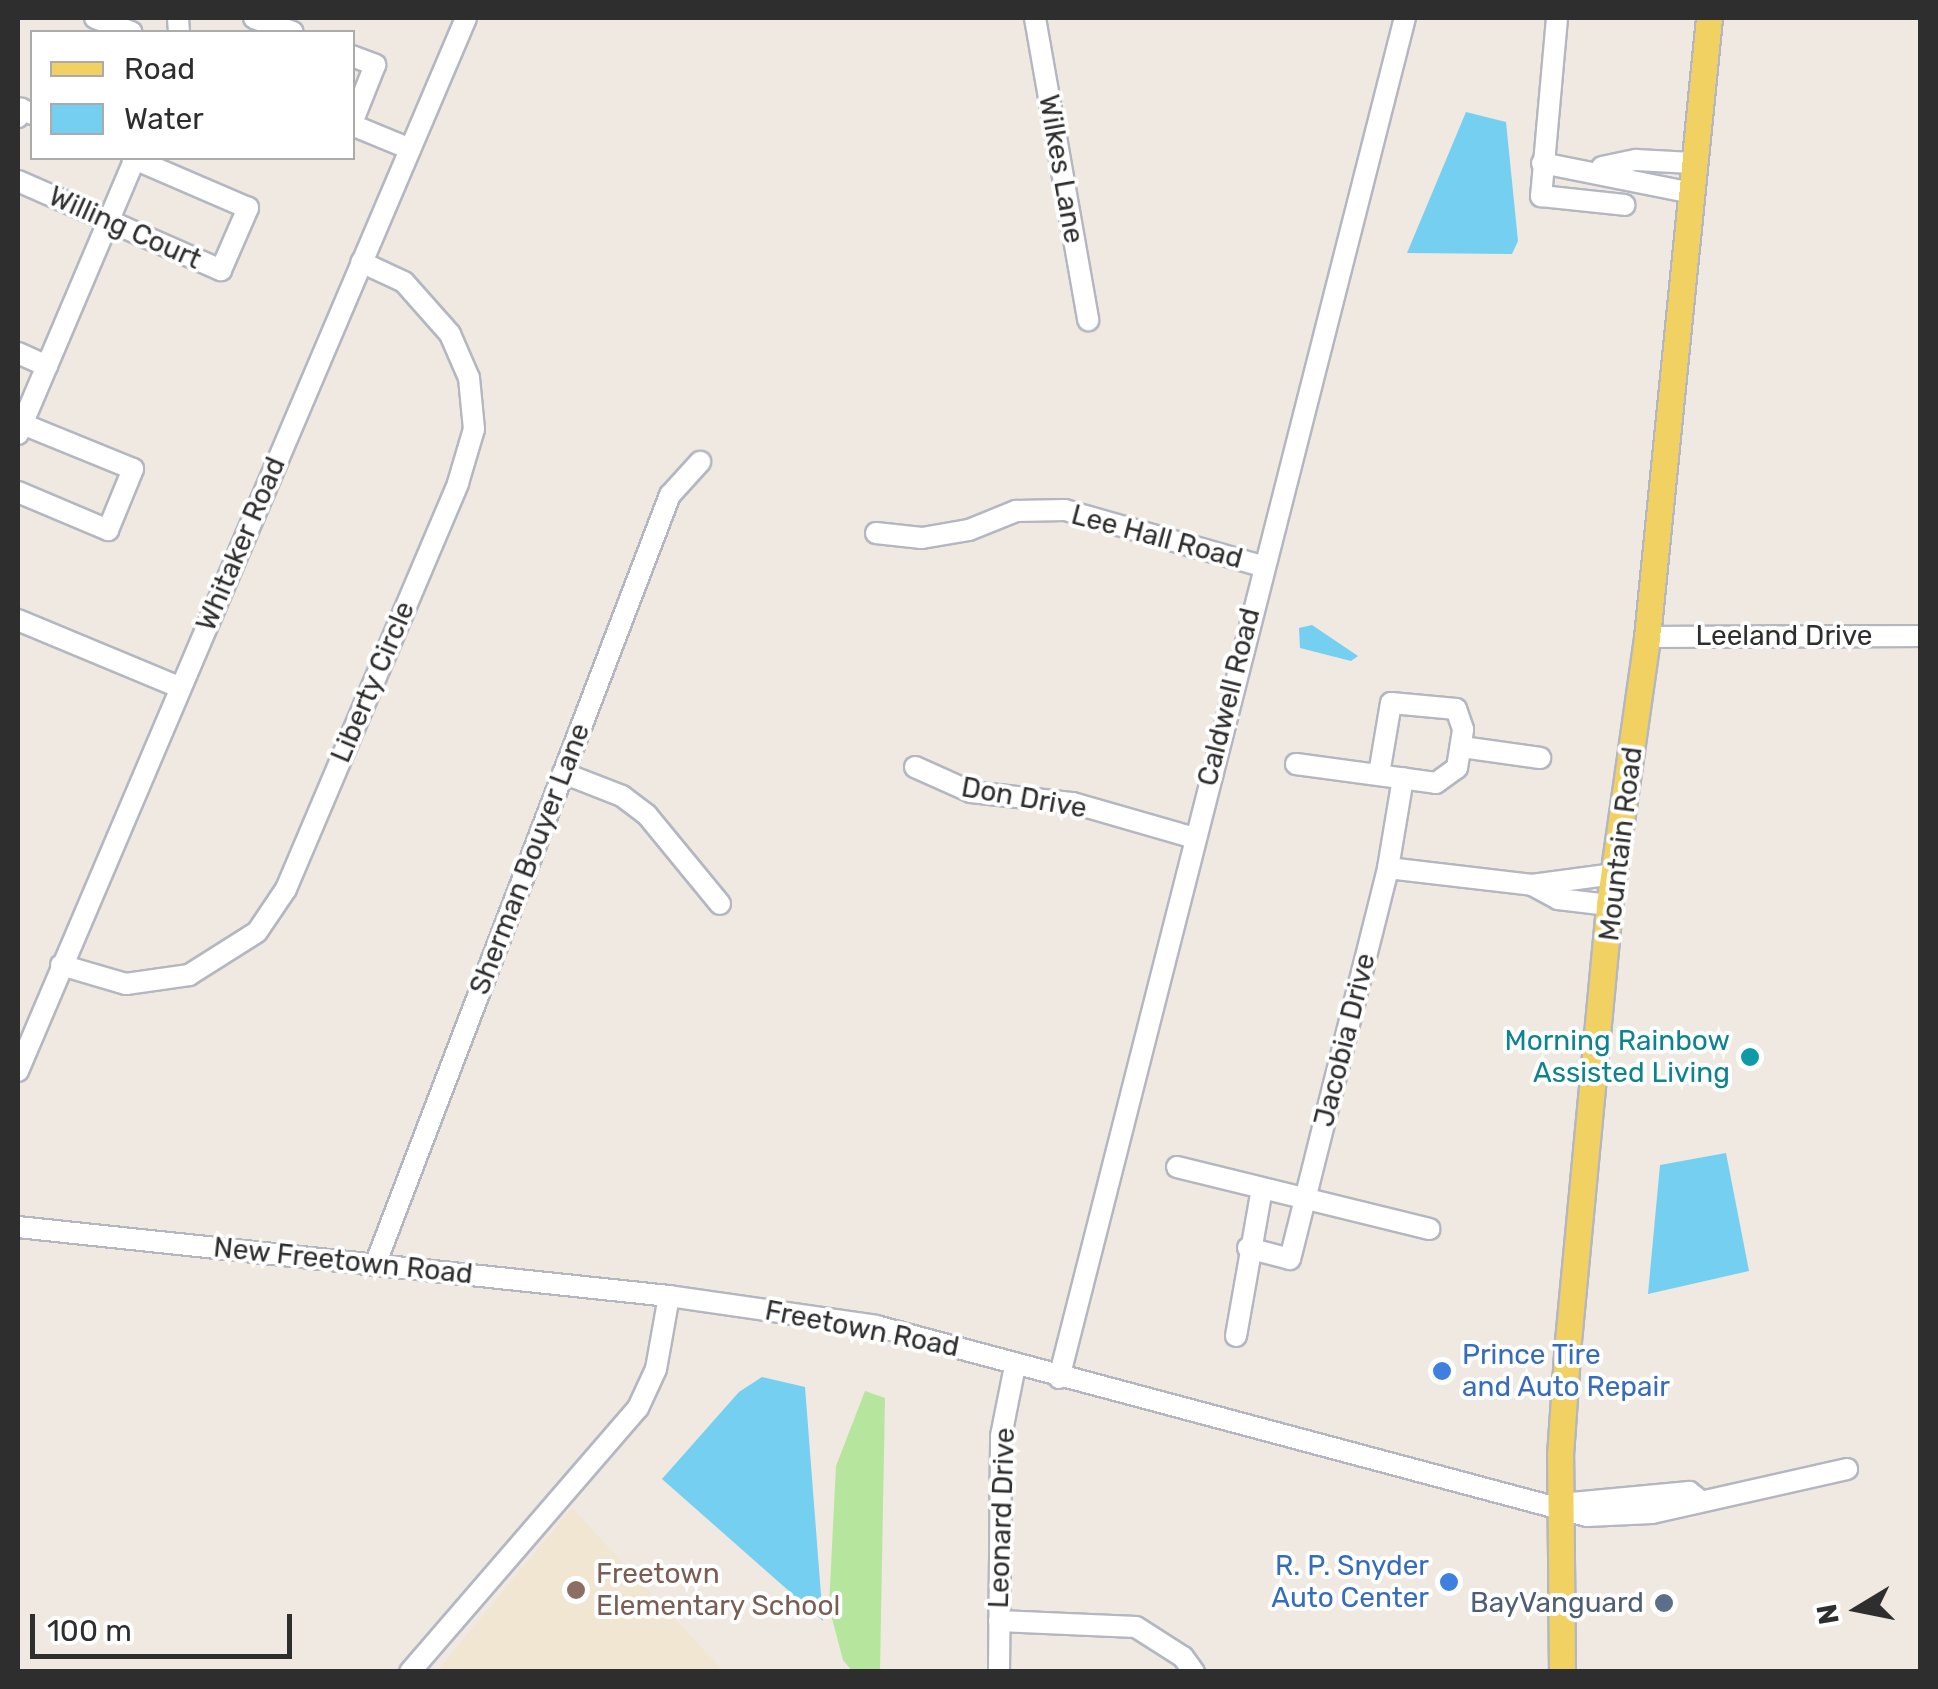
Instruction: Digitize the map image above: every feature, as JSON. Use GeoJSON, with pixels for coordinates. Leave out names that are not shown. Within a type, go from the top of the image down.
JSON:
{"type":"FeatureCollection","features":[{"type":"Feature","properties":{"kind":"main road","name":"Mountain Road"},"geometry":{"type":"LineString","coordinates":[[1562,1672],[1560,1504],[1568,1341],[1609,905],[1647,637],[1687,192],[1710,18]]}},
{"type":"Feature","properties":{"kind":"street"},"geometry":{"type":"LineString","coordinates":[[95,18],[126,30]]}},
{"type":"Feature","properties":{"kind":"street"},"geometry":{"type":"LineString","coordinates":[[254,18],[287,30]]}},
{"type":"Feature","properties":{"kind":"street","name":"Whitaker Road"},"geometry":{"type":"LineString","coordinates":[[18,1070],[466,18]]}},
{"type":"Feature","properties":{"kind":"street","name":"Wilkes Lane"},"geometry":{"type":"LineString","coordinates":[[1034,18],[1088,320]]}},
{"type":"Feature","properties":{"kind":"street","name":"Caldwell Road"},"geometry":{"type":"LineString","coordinates":[[1058,1378],[1404,18]]}},
{"type":"Feature","properties":{"kind":"street"},"geometry":{"type":"LineString","coordinates":[[1557,18],[1542,196],[1624,205]]}},
{"type":"Feature","properties":{"kind":"street"},"geometry":{"type":"LineString","coordinates":[[355,57],[375,64],[355,116]]}},
{"type":"Feature","properties":{"kind":"street"},"geometry":{"type":"LineString","coordinates":[[355,125],[410,149]]}},
{"type":"Feature","properties":{"kind":"street"},"geometry":{"type":"LineString","coordinates":[[18,492],[108,530],[133,469],[20,429],[133,160]]}},
{"type":"Feature","properties":{"kind":"street","name":"Willing Court"},"geometry":{"type":"LineString","coordinates":[[18,181],[221,270],[248,208],[139,160]]}},
{"type":"Feature","properties":{"kind":"street"},"geometry":{"type":"LineString","coordinates":[[1595,168],[1636,160],[1692,163]]}},
{"type":"Feature","properties":{"kind":"street"},"geometry":{"type":"LineString","coordinates":[[1542,163],[1595,168],[1687,192]]}},
{"type":"Feature","properties":{"kind":"street","name":"Liberty Circle"},"geometry":{"type":"LineString","coordinates":[[61,964],[126,984],[189,975],[257,932],[286,889],[458,483],[474,429],[469,378],[450,334],[422,296],[361,262]]}},
{"type":"Feature","properties":{"kind":"street"},"geometry":{"type":"LineString","coordinates":[[18,353],[47,366]]}},
{"type":"Feature","properties":{"kind":"street","name":"Sherman Bouyer Lane"},"geometry":{"type":"LineString","coordinates":[[375,1264],[670,494],[700,462]]}},
{"type":"Feature","properties":{"kind":"street","name":"Lee Hall Road"},"geometry":{"type":"LineString","coordinates":[[876,533],[922,538],[969,530],[1016,511],[1065,510],[1262,566]]}},
{"type":"Feature","properties":{"kind":"street"},"geometry":{"type":"LineString","coordinates":[[18,620],[180,687]]}},
{"type":"Feature","properties":{"kind":"street","name":"Leeland Drive"},"geometry":{"type":"LineString","coordinates":[[1647,637],[1920,636]]}},
{"type":"Feature","properties":{"kind":"street"},"geometry":{"type":"LineString","coordinates":[[1296,764],[1436,783],[1449,777],[1462,747],[1456,709],[1400,700],[1386,710],[1379,774]]}},
{"type":"Feature","properties":{"kind":"street"},"geometry":{"type":"LineString","coordinates":[[1462,747],[1540,758]]}},
{"type":"Feature","properties":{"kind":"street","name":"Don Drive"},"geometry":{"type":"LineString","coordinates":[[915,766],[971,792],[1073,803],[1194,838]]}},
{"type":"Feature","properties":{"kind":"street"},"geometry":{"type":"LineString","coordinates":[[563,774],[622,796],[647,815],[720,904]]}},
{"type":"Feature","properties":{"kind":"street","name":"Jacobia Drive"},"geometry":{"type":"LineString","coordinates":[[1248,1248],[1290,1259],[1388,868],[1404,778]]}},
{"type":"Feature","properties":{"kind":"street"},"geometry":{"type":"LineString","coordinates":[[1388,868],[1532,885],[1614,874]]}},
{"type":"Feature","properties":{"kind":"street"},"geometry":{"type":"LineString","coordinates":[[1532,885],[1558,899],[1609,905]]}},
{"type":"Feature","properties":{"kind":"street"},"geometry":{"type":"LineString","coordinates":[[1177,1167],[1429,1229]]}},
{"type":"Feature","properties":{"kind":"street"},"geometry":{"type":"LineString","coordinates":[[1236,1336],[1248,1248],[1262,1189]]}},
{"type":"Feature","properties":{"kind":"street","name":"New Freetown Road"},"geometry":{"type":"LineString","coordinates":[[18,1226],[669,1296]]}},
{"type":"Feature","properties":{"kind":"street"},"geometry":{"type":"LineString","coordinates":[[410,1672],[638,1408],[656,1370],[669,1296]]}},
{"type":"Feature","properties":{"kind":"street","name":"Freetown Road"},"geometry":{"type":"LineString","coordinates":[[669,1296],[876,1326],[1058,1378],[1560,1504],[1689,1492],[1696,1498],[1848,1469]]}},
{"type":"Feature","properties":{"kind":"street","name":"Leonard Drive"},"geometry":{"type":"LineString","coordinates":[[999,1672],[1002,1436],[1015,1366]]}},
{"type":"Feature","properties":{"kind":"street"},"geometry":{"type":"LineString","coordinates":[[999,1621],[1136,1627],[1194,1672]]}},
{"type":"Feature","properties":{"kind":"shaded area","name":"Freetown Elementary School"},"geometry":{"type":"Polygon","coordinates":[[[572,1508],[723,1671],[437,1671],[572,1508]]]}},
{"type":"Feature","properties":{"kind":"green space"},"geometry":{"type":"Polygon","coordinates":[[[865,1391],[885,1398],[880,1671],[852,1671],[843,1660],[829,1607],[836,1466],[865,1391]]]}},
{"type":"Feature","properties":{"kind":"water"},"geometry":{"type":"Polygon","coordinates":[[[1466,112],[1506,122],[1518,241],[1512,254],[1407,253],[1466,112]]]}},
{"type":"Feature","properties":{"kind":"water"},"geometry":{"type":"Polygon","coordinates":[[[1312,625],[1358,656],[1351,661],[1300,648],[1299,628],[1312,625]]]}},
{"type":"Feature","properties":{"kind":"water"},"geometry":{"type":"Polygon","coordinates":[[[1726,1153],[1749,1271],[1648,1294],[1660,1165],[1726,1153]]]}},
{"type":"Feature","properties":{"kind":"water"},"geometry":{"type":"Polygon","coordinates":[[[762,1377],[805,1387],[823,1621],[662,1479],[739,1392],[762,1377]]]}},
{"type":"Feature","properties":{"kind":"place","name":"Morning Rainbow Assisted Living"},"geometry":{"type":"Point","coordinates":[1750,1057]}},
{"type":"Feature","properties":{"kind":"place","name":"Prince Tire and Auto Repair"},"geometry":{"type":"Point","coordinates":[1442,1371]}},
{"type":"Feature","properties":{"kind":"place","name":"R. P. Snyder Auto Center"},"geometry":{"type":"Point","coordinates":[1449,1582]}},
{"type":"Feature","properties":{"kind":"place","name":"Freetown Elementary School"},"geometry":{"type":"Point","coordinates":[576,1590]}},
{"type":"Feature","properties":{"kind":"place","name":"BayVanguard"},"geometry":{"type":"Point","coordinates":[1664,1603]}}]}
